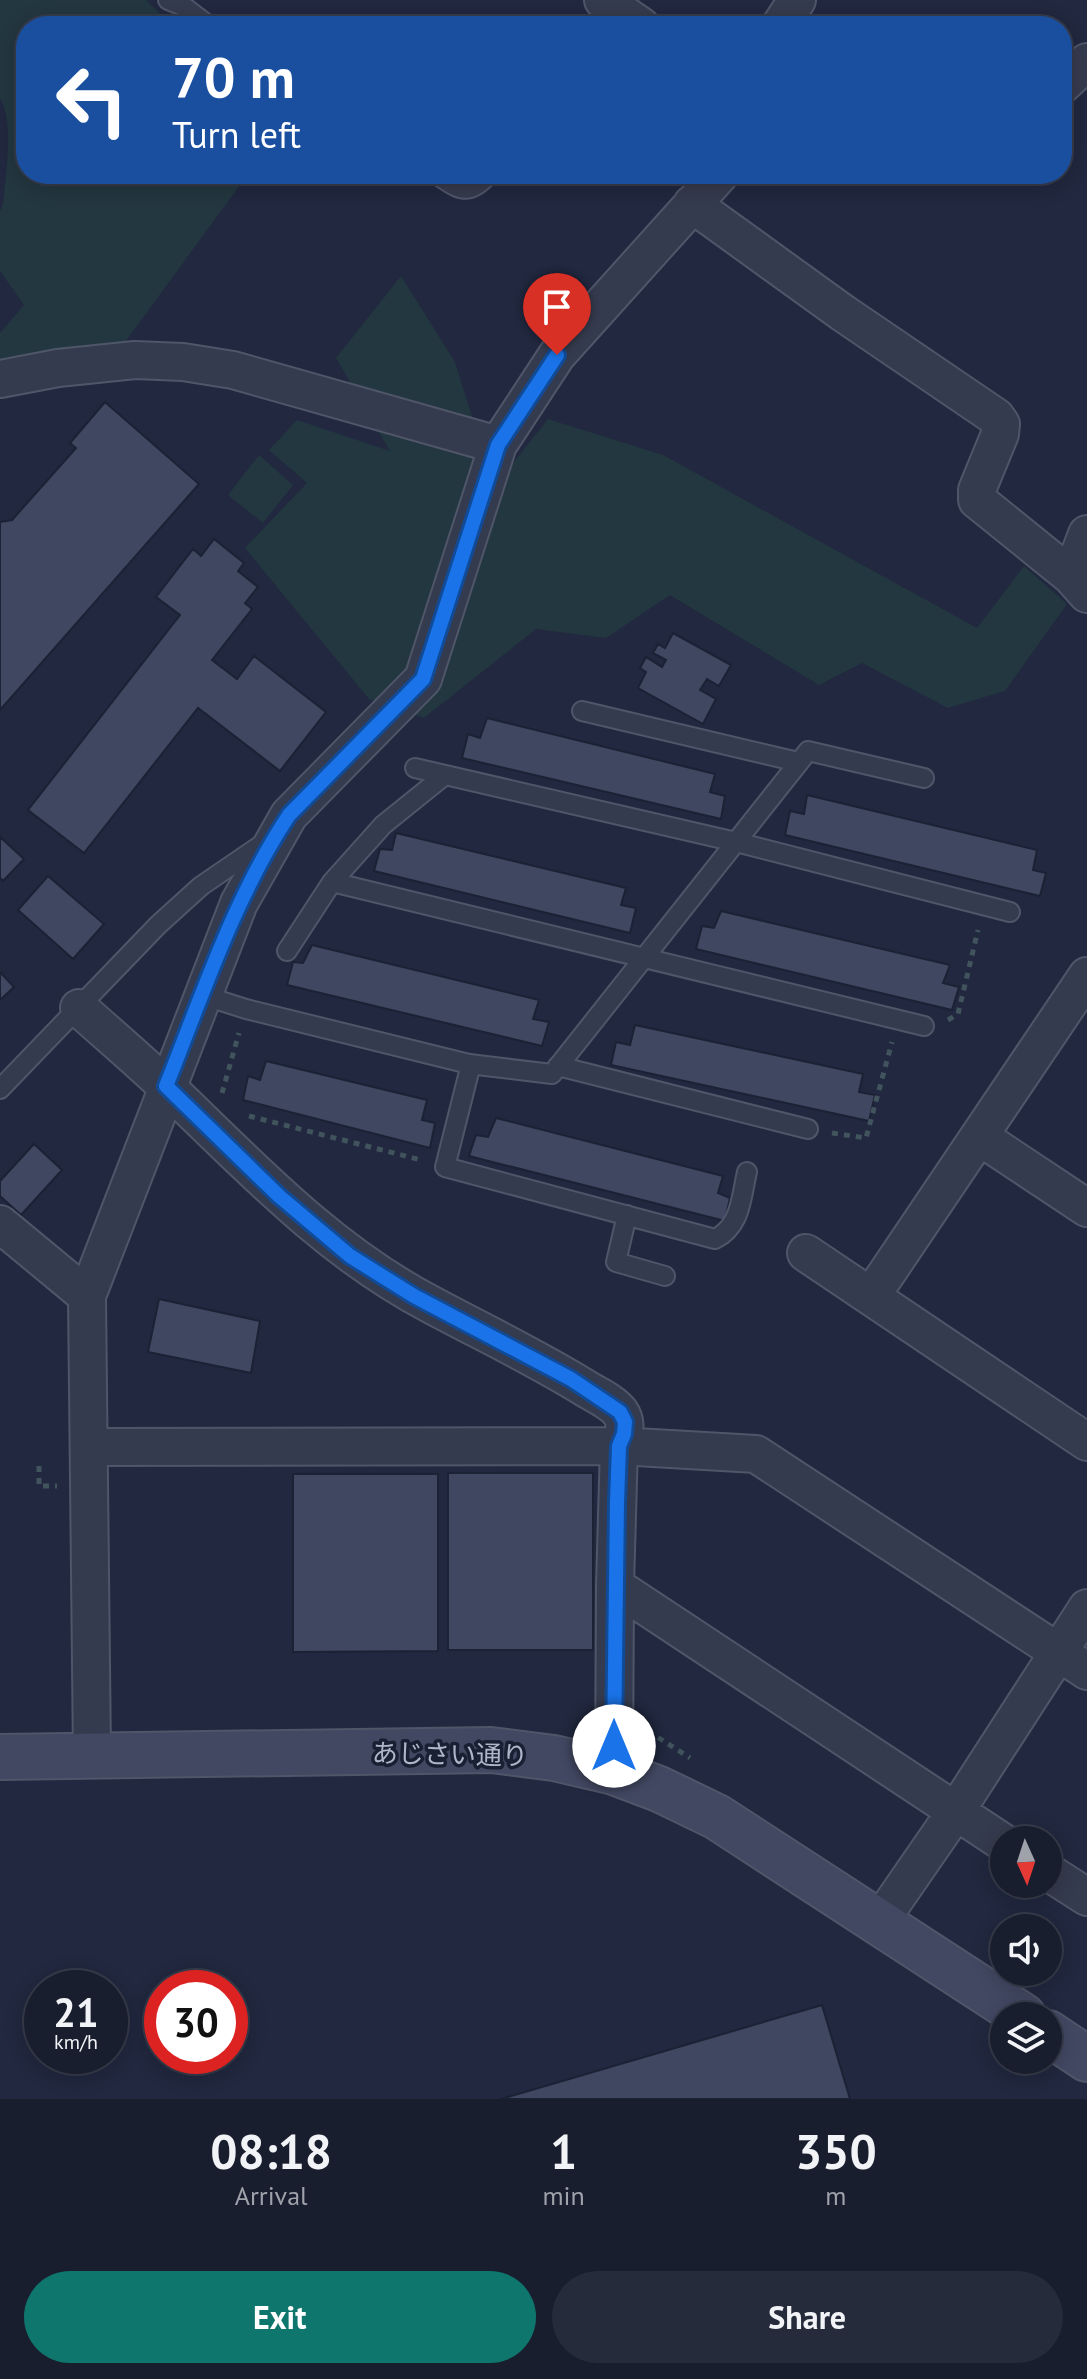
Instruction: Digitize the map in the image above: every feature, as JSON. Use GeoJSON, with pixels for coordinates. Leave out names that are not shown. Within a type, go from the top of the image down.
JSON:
{"type":"FeatureCollection","features":[{"type":"Feature","properties":{"kind":"street"},"geometry":{"type":"LineString","coordinates":[[603,0],[626,16]]}},
{"type":"Feature","properties":{"kind":"street"},"geometry":{"type":"LineString","coordinates":[[1072,76],[1087,62]]}},
{"type":"Feature","properties":{"kind":"street"},"geometry":{"type":"LineString","coordinates":[[92,1756],[87,1296],[166,1086],[239,903],[274,838],[298,806],[423,679],[498,445],[557,355],[711,184]]}},
{"type":"Feature","properties":{"kind":"street"},"geometry":{"type":"LineString","coordinates":[[692,204],[843,313],[996,417],[1001,424],[1000,434],[977,490],[977,500],[1079,585]]}},
{"type":"Feature","properties":{"kind":"street"},"geometry":{"type":"LineString","coordinates":[[0,379],[58,368],[135,360],[183,362],[233,370],[498,445]]}},
{"type":"Feature","properties":{"kind":"street"},"geometry":{"type":"LineString","coordinates":[[1079,585],[1087,534]]}},
{"type":"Feature","properties":{"kind":"street"},"geometry":{"type":"LineString","coordinates":[[872,1295],[1085,983]]}},
{"type":"Feature","properties":{"kind":"street"},"geometry":{"type":"LineString","coordinates":[[79,1008],[166,1086],[227,1117],[279,1196],[350,1256],[414,1296],[571,1379],[620,1412],[625,1422],[619,1446],[614,1772]]}},
{"type":"Feature","properties":{"kind":"street"},"geometry":{"type":"LineString","coordinates":[[980,1137],[1087,1208]]}},
{"type":"Feature","properties":{"kind":"street"},"geometry":{"type":"LineString","coordinates":[[0,1224],[87,1296]]}},
{"type":"Feature","properties":{"kind":"street"},"geometry":{"type":"LineString","coordinates":[[806,1253],[1087,1442]]}},
{"type":"Feature","properties":{"kind":"street"},"geometry":{"type":"LineString","coordinates":[[89,1447],[619,1446],[756,1454],[1073,1661]]}},
{"type":"Feature","properties":{"kind":"street"},"geometry":{"type":"LineString","coordinates":[[615,1586],[990,1834]]}},
{"type":"Feature","properties":{"kind":"street"},"geometry":{"type":"LineString","coordinates":[[880,1921],[956,1811],[1073,1661],[1087,1608]]}},
{"type":"Feature","properties":{"kind":"street","name":"あじさい通り"},"geometry":{"type":"LineString","coordinates":[[0,1757],[491,1750],[554,1758],[614,1772],[659,1789],[717,1817],[1002,2002]]}},
{"type":"Feature","properties":{"kind":"street"},"geometry":{"type":"LineString","coordinates":[[1062,1881],[1087,1897]]}},
{"type":"Feature","properties":{"kind":"street"},"geometry":{"type":"LineString","coordinates":[[1062,2042],[1087,2059]]}},
{"type":"Feature","properties":{"kind":"lane"},"geometry":{"type":"LineString","coordinates":[[168,0],[196,16]]}},
{"type":"Feature","properties":{"kind":"lane"},"geometry":{"type":"LineString","coordinates":[[451,184],[464,189],[481,184]]}},
{"type":"Feature","properties":{"kind":"lane"},"geometry":{"type":"LineString","coordinates":[[582,711],[798,762]]}},
{"type":"Feature","properties":{"kind":"lane"},"geometry":{"type":"LineString","coordinates":[[202,995],[246,1009],[471,1064],[552,1074],[808,751],[924,778]]}},
{"type":"Feature","properties":{"kind":"lane"},"geometry":{"type":"LineString","coordinates":[[415,768],[736,842],[1010,912]]}},
{"type":"Feature","properties":{"kind":"lane"},"geometry":{"type":"LineString","coordinates":[[287,951],[332,882],[383,825],[445,775]]}},
{"type":"Feature","properties":{"kind":"lane"},"geometry":{"type":"LineString","coordinates":[[0,1089],[158,925],[201,886],[242,856],[274,838]]}},
{"type":"Feature","properties":{"kind":"lane"},"geometry":{"type":"LineString","coordinates":[[332,882],[924,1026]]}},
{"type":"Feature","properties":{"kind":"lane"},"geometry":{"type":"LineString","coordinates":[[471,1064],[445,1167],[715,1239],[726,1234],[735,1224],[747,1172]]}},
{"type":"Feature","properties":{"kind":"lane"},"geometry":{"type":"LineString","coordinates":[[558,1066],[808,1129]]}},
{"type":"Feature","properties":{"kind":"lane"},"geometry":{"type":"LineString","coordinates":[[627,1215],[616,1262],[665,1276]]}},
{"type":"Feature","properties":{"kind":"path"},"geometry":{"type":"LineString","coordinates":[[924,1026],[942,1024],[958,1014],[984,906]]}},
{"type":"Feature","properties":{"kind":"path"},"geometry":{"type":"LineString","coordinates":[[227,1117],[223,1092],[246,1009]]}},
{"type":"Feature","properties":{"kind":"path"},"geometry":{"type":"LineString","coordinates":[[808,1129],[866,1138],[898,1019]]}},
{"type":"Feature","properties":{"kind":"path"},"geometry":{"type":"LineString","coordinates":[[223,1092],[227,1117]]}},
{"type":"Feature","properties":{"kind":"path"},"geometry":{"type":"LineString","coordinates":[[227,1117],[445,1167]]}},
{"type":"Feature","properties":{"kind":"path"},"geometry":{"type":"LineString","coordinates":[[39,1466],[39,1486],[70,1486]]}},
{"type":"Feature","properties":{"kind":"shaded area"},"geometry":{"type":"Polygon","coordinates":[[[0,0],[146,0],[163,16],[16,16],[16,184],[241,184],[123,345],[0,368],[0,333],[24,305],[0,271],[0,211],[8,135],[5,109],[0,99],[0,0]]]}},
{"type":"Feature","properties":{"kind":"shaded area"},"geometry":{"type":"Polygon","coordinates":[[[401,276],[455,362],[494,487],[548,419],[663,455],[977,628],[1024,566],[1067,604],[1005,691],[948,708],[862,663],[819,685],[670,595],[606,638],[536,629],[424,718],[369,699],[245,548],[307,483],[269,450],[297,420],[390,451],[336,358],[401,276]]]}},
{"type":"Feature","properties":{"kind":"shaded area"},"geometry":{"type":"Polygon","coordinates":[[[259,455],[293,485],[263,523],[228,495],[259,455]]]}},
{"type":"Feature","properties":{"kind":"building"},"geometry":{"type":"Polygon","coordinates":[[[105,402],[199,484],[0,710],[0,522],[12,520],[76,448],[70,443],[105,402]]]}},
{"type":"Feature","properties":{"kind":"building"},"geometry":{"type":"Polygon","coordinates":[[[214,539],[244,563],[238,571],[258,587],[245,603],[252,609],[212,660],[237,679],[254,656],[326,712],[280,771],[198,708],[84,853],[28,810],[180,615],[156,597],[193,549],[201,556],[214,539]]]}},
{"type":"Feature","properties":{"kind":"building"},"geometry":{"type":"Polygon","coordinates":[[[673,633],[731,665],[719,686],[707,679],[700,690],[716,699],[703,724],[638,688],[646,672],[640,668],[646,657],[662,667],[666,660],[653,653],[658,644],[665,648],[673,633]]]}},
{"type":"Feature","properties":{"kind":"building"},"geometry":{"type":"Polygon","coordinates":[[[487,718],[715,774],[710,792],[725,796],[721,819],[462,758],[468,734],[480,738],[487,718]]]}},
{"type":"Feature","properties":{"kind":"building"},"geometry":{"type":"Polygon","coordinates":[[[807,795],[1037,850],[1033,870],[1046,873],[1040,896],[785,835],[790,811],[804,814],[807,795]]]}},
{"type":"Feature","properties":{"kind":"building"},"geometry":{"type":"Polygon","coordinates":[[[396,833],[626,888],[621,905],[636,908],[630,933],[374,871],[380,849],[392,850],[396,833]]]}},
{"type":"Feature","properties":{"kind":"building"},"geometry":{"type":"Polygon","coordinates":[[[0,837],[24,859],[3,881],[0,878],[0,837]]]}},
{"type":"Feature","properties":{"kind":"building"},"geometry":{"type":"Polygon","coordinates":[[[48,876],[104,924],[73,959],[18,910],[48,876]]]}},
{"type":"Feature","properties":{"kind":"building"},"geometry":{"type":"Polygon","coordinates":[[[721,911],[950,965],[943,983],[959,987],[952,1010],[696,949],[702,926],[714,928],[721,911]]]}},
{"type":"Feature","properties":{"kind":"building"},"geometry":{"type":"Polygon","coordinates":[[[312,945],[539,1000],[533,1019],[549,1022],[542,1046],[287,985],[293,962],[303,963],[312,945]]]}},
{"type":"Feature","properties":{"kind":"building"},"geometry":{"type":"Polygon","coordinates":[[[0,972],[14,987],[0,1000],[0,972]]]}},
{"type":"Feature","properties":{"kind":"building"},"geometry":{"type":"Polygon","coordinates":[[[635,1025],[863,1074],[859,1092],[875,1095],[869,1121],[611,1065],[616,1042],[630,1045],[635,1025]]]}},
{"type":"Feature","properties":{"kind":"building"},"geometry":{"type":"Polygon","coordinates":[[[266,1061],[427,1100],[422,1120],[435,1123],[430,1148],[243,1100],[248,1076],[260,1080],[266,1061]]]}},
{"type":"Feature","properties":{"kind":"building"},"geometry":{"type":"Polygon","coordinates":[[[496,1118],[723,1176],[718,1193],[730,1198],[725,1221],[469,1156],[476,1135],[488,1137],[496,1118]]]}},
{"type":"Feature","properties":{"kind":"building"},"geometry":{"type":"Polygon","coordinates":[[[34,1144],[62,1170],[21,1215],[0,1196],[0,1181],[34,1144]]]}},
{"type":"Feature","properties":{"kind":"building"},"geometry":{"type":"Polygon","coordinates":[[[159,1299],[260,1321],[251,1373],[148,1352],[159,1299]]]}},
{"type":"Feature","properties":{"kind":"building"},"geometry":{"type":"Polygon","coordinates":[[[448,1473],[593,1473],[593,1650],[448,1650],[448,1473]]]}},
{"type":"Feature","properties":{"kind":"building"},"geometry":{"type":"Polygon","coordinates":[[[293,1474],[438,1474],[438,1651],[293,1652],[293,1474]]]}},
{"type":"Feature","properties":{"kind":"building"},"geometry":{"type":"Polygon","coordinates":[[[822,2005],[850,2099],[501,2099],[822,2005]]]}},
{"type":"Feature","properties":{"kind":"route"},"geometry":{"type":"LineString","coordinates":[[557,355],[498,445],[423,679],[289,815],[274,838],[239,903],[166,1086],[279,1196],[350,1256],[414,1296],[571,1379],[620,1412],[625,1422],[619,1446],[617,1502],[614,1746]]}}]}
